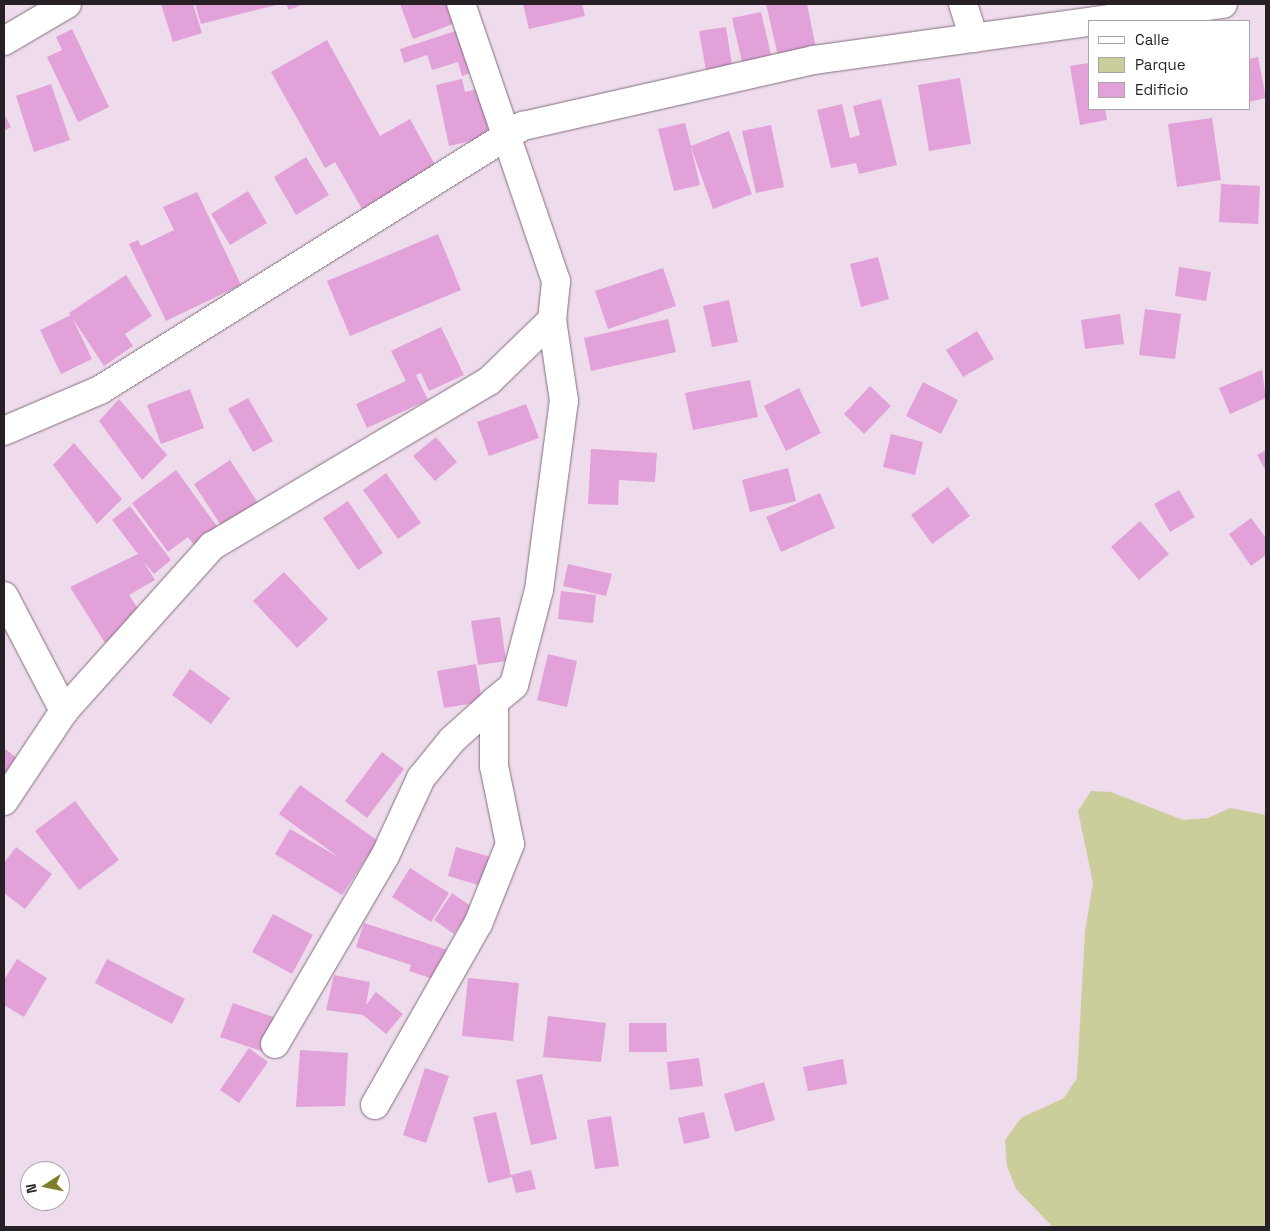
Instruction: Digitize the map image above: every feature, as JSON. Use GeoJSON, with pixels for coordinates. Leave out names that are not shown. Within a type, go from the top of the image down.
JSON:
{"type":"FeatureCollection","features":[{"type":"Feature","properties":{"kind":"street"},"geometry":{"type":"LineString","coordinates":[[4,41],[67,4]]}},
{"type":"Feature","properties":{"kind":"street"},"geometry":{"type":"LineString","coordinates":[[275,1044],[385,856],[421,778],[452,740],[514,685],[539,590],[564,401],[552,320],[556,281],[504,136],[461,4]]}},
{"type":"Feature","properties":{"kind":"street"},"geometry":{"type":"LineString","coordinates":[[963,4],[974,38]]}},
{"type":"Feature","properties":{"kind":"street"},"geometry":{"type":"LineString","coordinates":[[1103,20],[1224,4]]}},
{"type":"Feature","properties":{"kind":"street"},"geometry":{"type":"LineString","coordinates":[[4,431],[100,390],[504,136],[523,126],[814,60],[1088,22]]}},
{"type":"Feature","properties":{"kind":"street"},"geometry":{"type":"LineString","coordinates":[[4,801],[64,711],[212,546],[490,382],[552,320]]}},
{"type":"Feature","properties":{"kind":"street"},"geometry":{"type":"LineString","coordinates":[[4,596],[64,711]]}},
{"type":"Feature","properties":{"kind":"street"},"geometry":{"type":"LineString","coordinates":[[375,1105],[478,924],[510,844],[494,766],[494,702]]}},
{"type":"Feature","properties":{"kind":"green space"},"geometry":{"type":"Polygon","coordinates":[[[1091,791],[1111,792],[1183,820],[1208,818],[1230,808],[1266,815],[1266,1227],[1053,1227],[1016,1189],[1007,1166],[1005,1140],[1021,1118],[1064,1098],[1077,1078],[1085,932],[1093,883],[1078,811],[1091,791]]]}},
{"type":"Feature","properties":{"kind":"building"},"geometry":{"type":"Polygon","coordinates":[[[161,4],[193,4],[202,33],[173,42],[161,4]]]}},
{"type":"Feature","properties":{"kind":"building"},"geometry":{"type":"Polygon","coordinates":[[[195,4],[280,4],[201,24],[195,4]]]}},
{"type":"Feature","properties":{"kind":"building"},"geometry":{"type":"Polygon","coordinates":[[[286,4],[304,4],[289,10],[286,4]]]}},
{"type":"Feature","properties":{"kind":"building"},"geometry":{"type":"Polygon","coordinates":[[[400,4],[446,4],[453,24],[413,39],[400,4]]]}},
{"type":"Feature","properties":{"kind":"building"},"geometry":{"type":"Polygon","coordinates":[[[523,4],[582,4],[585,16],[529,29],[523,4]]]}},
{"type":"Feature","properties":{"kind":"building"},"geometry":{"type":"Polygon","coordinates":[[[766,4],[807,4],[816,48],[778,56],[766,4]]]}},
{"type":"Feature","properties":{"kind":"building"},"geometry":{"type":"Polygon","coordinates":[[[761,12],[771,55],[742,62],[732,18],[761,12]]]}},
{"type":"Feature","properties":{"kind":"building"},"geometry":{"type":"Polygon","coordinates":[[[726,27],[733,71],[707,76],[699,31],[726,27]]]}},
{"type":"Feature","properties":{"kind":"building"},"geometry":{"type":"Polygon","coordinates":[[[465,28],[479,70],[462,76],[458,62],[432,70],[427,55],[404,63],[400,49],[465,28]]]}},
{"type":"Feature","properties":{"kind":"building"},"geometry":{"type":"Polygon","coordinates":[[[72,29],[109,107],[78,122],[47,57],[62,50],[56,37],[72,29]]]}},
{"type":"Feature","properties":{"kind":"building"},"geometry":{"type":"Polygon","coordinates":[[[327,40],[380,136],[410,119],[440,174],[366,216],[335,162],[325,168],[271,72],[327,40]]]}},
{"type":"Feature","properties":{"kind":"building"},"geometry":{"type":"Polygon","coordinates":[[[1258,57],[1266,98],[1250,102],[1250,59],[1258,57]]]}},
{"type":"Feature","properties":{"kind":"building"},"geometry":{"type":"Polygon","coordinates":[[[1088,63],[1088,110],[1105,110],[1107,120],[1080,125],[1070,66],[1088,63]]]}},
{"type":"Feature","properties":{"kind":"building"},"geometry":{"type":"Polygon","coordinates":[[[960,78],[971,144],[929,151],[918,85],[960,78]]]}},
{"type":"Feature","properties":{"kind":"building"},"geometry":{"type":"Polygon","coordinates":[[[462,79],[465,92],[487,87],[497,135],[449,146],[436,85],[462,79]]]}},
{"type":"Feature","properties":{"kind":"building"},"geometry":{"type":"Polygon","coordinates":[[[51,84],[70,140],[34,152],[16,96],[51,84]]]}},
{"type":"Feature","properties":{"kind":"building"},"geometry":{"type":"Polygon","coordinates":[[[881,99],[897,165],[859,174],[856,163],[831,168],[817,110],[842,104],[850,138],[860,135],[853,106],[881,99]]]}},
{"type":"Feature","properties":{"kind":"building"},"geometry":{"type":"Polygon","coordinates":[[[4,114],[11,127],[4,131],[4,114]]]}},
{"type":"Feature","properties":{"kind":"building"},"geometry":{"type":"Polygon","coordinates":[[[1212,118],[1221,180],[1177,187],[1168,124],[1212,118]]]}},
{"type":"Feature","properties":{"kind":"building"},"geometry":{"type":"Polygon","coordinates":[[[685,123],[691,146],[729,131],[752,194],[713,209],[691,147],[700,185],[674,191],[658,129],[685,123]]]}},
{"type":"Feature","properties":{"kind":"building"},"geometry":{"type":"Polygon","coordinates":[[[771,125],[784,187],[756,193],[742,131],[771,125]]]}},
{"type":"Feature","properties":{"kind":"building"},"geometry":{"type":"Polygon","coordinates":[[[306,157],[329,195],[296,215],[274,177],[306,157]]]}},
{"type":"Feature","properties":{"kind":"building"},"geometry":{"type":"Polygon","coordinates":[[[1221,184],[1260,186],[1258,224],[1219,222],[1221,184]]]}},
{"type":"Feature","properties":{"kind":"building"},"geometry":{"type":"Polygon","coordinates":[[[248,191],[267,223],[230,245],[211,214],[248,191]]]}},
{"type":"Feature","properties":{"kind":"building"},"geometry":{"type":"Polygon","coordinates":[[[197,192],[241,285],[166,321],[129,244],[138,240],[141,246],[174,230],[163,207],[197,192]]]}},
{"type":"Feature","properties":{"kind":"building"},"geometry":{"type":"Polygon","coordinates":[[[438,234],[461,290],[350,336],[327,281],[438,234]]]}},
{"type":"Feature","properties":{"kind":"building"},"geometry":{"type":"Polygon","coordinates":[[[878,257],[889,299],[861,307],[850,264],[878,257]]]}},
{"type":"Feature","properties":{"kind":"building"},"geometry":{"type":"Polygon","coordinates":[[[1179,267],[1211,272],[1206,301],[1175,296],[1179,267]]]}},
{"type":"Feature","properties":{"kind":"building"},"geometry":{"type":"Polygon","coordinates":[[[663,268],[676,306],[608,329],[595,291],[663,268]]]}},
{"type":"Feature","properties":{"kind":"building"},"geometry":{"type":"Polygon","coordinates":[[[126,275],[152,316],[125,334],[133,346],[104,366],[69,313],[126,275]]]}},
{"type":"Feature","properties":{"kind":"building"},"geometry":{"type":"Polygon","coordinates":[[[729,300],[738,342],[712,347],[703,306],[729,300]]]}},
{"type":"Feature","properties":{"kind":"building"},"geometry":{"type":"Polygon","coordinates":[[[1145,309],[1181,314],[1175,359],[1139,355],[1145,309]]]}},
{"type":"Feature","properties":{"kind":"building"},"geometry":{"type":"Polygon","coordinates":[[[1120,314],[1124,344],[1085,349],[1081,320],[1120,314]]]}},
{"type":"Feature","properties":{"kind":"building"},"geometry":{"type":"Polygon","coordinates":[[[71,315],[92,359],[61,374],[40,330],[71,315]]]}},
{"type":"Feature","properties":{"kind":"building"},"geometry":{"type":"Polygon","coordinates":[[[668,319],[676,352],[591,371],[584,338],[668,319]]]}},
{"type":"Feature","properties":{"kind":"building"},"geometry":{"type":"Polygon","coordinates":[[[441,327],[464,375],[429,391],[421,373],[416,375],[428,400],[367,428],[356,404],[406,381],[391,351],[441,327]]]}},
{"type":"Feature","properties":{"kind":"building"},"geometry":{"type":"Polygon","coordinates":[[[977,331],[994,359],[963,377],[946,350],[977,331]]]}},
{"type":"Feature","properties":{"kind":"building"},"geometry":{"type":"Polygon","coordinates":[[[1262,370],[1266,398],[1230,414],[1219,388],[1262,370]]]}},
{"type":"Feature","properties":{"kind":"building"},"geometry":{"type":"Polygon","coordinates":[[[750,380],[758,417],[693,430],[685,393],[750,380]]]}},
{"type":"Feature","properties":{"kind":"building"},"geometry":{"type":"Polygon","coordinates":[[[923,382],[958,400],[941,434],[906,416],[923,382]]]}},
{"type":"Feature","properties":{"kind":"building"},"geometry":{"type":"Polygon","coordinates":[[[870,386],[891,406],[864,434],[844,414],[870,386]]]}},
{"type":"Feature","properties":{"kind":"building"},"geometry":{"type":"Polygon","coordinates":[[[799,388],[821,433],[786,451],[764,406],[799,388]]]}},
{"type":"Feature","properties":{"kind":"building"},"geometry":{"type":"Polygon","coordinates":[[[190,389],[204,428],[161,444],[147,405],[190,389]]]}},
{"type":"Feature","properties":{"kind":"building"},"geometry":{"type":"Polygon","coordinates":[[[248,398],[273,441],[253,452],[228,409],[248,398]]]}},
{"type":"Feature","properties":{"kind":"building"},"geometry":{"type":"Polygon","coordinates":[[[119,399],[167,455],[142,480],[99,421],[119,399]]]}},
{"type":"Feature","properties":{"kind":"building"},"geometry":{"type":"Polygon","coordinates":[[[526,404],[539,438],[489,456],[477,422],[526,404]]]}},
{"type":"Feature","properties":{"kind":"building"},"geometry":{"type":"Polygon","coordinates":[[[891,434],[923,442],[915,475],[883,467],[891,434]]]}},
{"type":"Feature","properties":{"kind":"building"},"geometry":{"type":"Polygon","coordinates":[[[436,437],[457,462],[435,481],[413,456],[436,437]]]}},
{"type":"Feature","properties":{"kind":"building"},"geometry":{"type":"Polygon","coordinates":[[[74,443],[122,499],[97,524],[53,465],[74,443]]]}},
{"type":"Feature","properties":{"kind":"building"},"geometry":{"type":"Polygon","coordinates":[[[591,449],[657,453],[655,482],[619,480],[618,505],[588,504],[591,449]]]}},
{"type":"Feature","properties":{"kind":"building"},"geometry":{"type":"Polygon","coordinates":[[[1266,450],[1266,471],[1257,455],[1266,450]]]}},
{"type":"Feature","properties":{"kind":"building"},"geometry":{"type":"Polygon","coordinates":[[[230,460],[260,506],[224,530],[194,484],[230,460]]]}},
{"type":"Feature","properties":{"kind":"building"},"geometry":{"type":"Polygon","coordinates":[[[788,468],[796,501],[750,512],[742,480],[788,468]]]}},
{"type":"Feature","properties":{"kind":"building"},"geometry":{"type":"Polygon","coordinates":[[[176,470],[224,536],[200,553],[188,537],[168,552],[132,503],[176,470]]]}},
{"type":"Feature","properties":{"kind":"building"},"geometry":{"type":"Polygon","coordinates":[[[386,473],[421,523],[398,539],[363,490],[386,473]]]}},
{"type":"Feature","properties":{"kind":"building"},"geometry":{"type":"Polygon","coordinates":[[[948,487],[970,516],[932,544],[911,515],[948,487]]]}},
{"type":"Feature","properties":{"kind":"building"},"geometry":{"type":"Polygon","coordinates":[[[1179,490],[1195,517],[1170,532],[1154,504],[1179,490]]]}},
{"type":"Feature","properties":{"kind":"building"},"geometry":{"type":"Polygon","coordinates":[[[820,493],[835,528],[781,552],[766,517],[820,493]]]}},
{"type":"Feature","properties":{"kind":"building"},"geometry":{"type":"Polygon","coordinates":[[[348,501],[383,553],[358,570],[323,518],[348,501]]]}},
{"type":"Feature","properties":{"kind":"building"},"geometry":{"type":"Polygon","coordinates":[[[130,506],[171,560],[154,574],[143,561],[155,580],[129,595],[144,618],[105,643],[70,587],[138,554],[112,520],[130,506]]]}},
{"type":"Feature","properties":{"kind":"building"},"geometry":{"type":"Polygon","coordinates":[[[1251,518],[1266,538],[1266,555],[1251,566],[1229,534],[1251,518]]]}},
{"type":"Feature","properties":{"kind":"building"},"geometry":{"type":"Polygon","coordinates":[[[1140,521],[1169,554],[1139,580],[1111,547],[1140,521]]]}},
{"type":"Feature","properties":{"kind":"building"},"geometry":{"type":"Polygon","coordinates":[[[568,564],[612,574],[606,596],[563,586],[568,564]]]}},
{"type":"Feature","properties":{"kind":"building"},"geometry":{"type":"Polygon","coordinates":[[[284,572],[328,619],[297,648],[253,601],[284,572]]]}},
{"type":"Feature","properties":{"kind":"building"},"geometry":{"type":"Polygon","coordinates":[[[561,591],[596,595],[593,623],[558,619],[561,591]]]}},
{"type":"Feature","properties":{"kind":"building"},"geometry":{"type":"Polygon","coordinates":[[[500,617],[506,661],[478,665],[471,621],[500,617]]]}},
{"type":"Feature","properties":{"kind":"building"},"geometry":{"type":"Polygon","coordinates":[[[548,654],[577,661],[567,707],[537,700],[548,654]]]}},
{"type":"Feature","properties":{"kind":"building"},"geometry":{"type":"Polygon","coordinates":[[[476,664],[482,702],[444,708],[437,671],[476,664]]]}},
{"type":"Feature","properties":{"kind":"building"},"geometry":{"type":"Polygon","coordinates":[[[190,669],[230,698],[211,724],[172,695],[190,669]]]}},
{"type":"Feature","properties":{"kind":"building"},"geometry":{"type":"Polygon","coordinates":[[[4,748],[18,759],[4,778],[4,748]]]}},
{"type":"Feature","properties":{"kind":"building"},"geometry":{"type":"Polygon","coordinates":[[[382,752],[404,769],[367,818],[345,801],[382,752]]]}},
{"type":"Feature","properties":{"kind":"building"},"geometry":{"type":"Polygon","coordinates":[[[300,785],[378,841],[342,895],[275,854],[290,829],[340,858],[279,814],[300,785]]]}},
{"type":"Feature","properties":{"kind":"building"},"geometry":{"type":"Polygon","coordinates":[[[75,801],[119,860],[79,890],[35,831],[75,801]]]}},
{"type":"Feature","properties":{"kind":"building"},"geometry":{"type":"Polygon","coordinates":[[[16,847],[52,874],[25,909],[4,893],[4,863],[16,847]]]}},
{"type":"Feature","properties":{"kind":"building"},"geometry":{"type":"Polygon","coordinates":[[[456,847],[491,857],[482,886],[448,876],[456,847]]]}},
{"type":"Feature","properties":{"kind":"building"},"geometry":{"type":"Polygon","coordinates":[[[410,868],[449,893],[431,922],[392,897],[410,868]]]}},
{"type":"Feature","properties":{"kind":"building"},"geometry":{"type":"Polygon","coordinates":[[[452,893],[472,907],[454,934],[434,920],[452,893]]]}},
{"type":"Feature","properties":{"kind":"building"},"geometry":{"type":"Polygon","coordinates":[[[273,914],[313,935],[292,974],[252,952],[273,914]]]}},
{"type":"Feature","properties":{"kind":"building"},"geometry":{"type":"Polygon","coordinates":[[[364,923],[448,950],[439,981],[409,971],[411,965],[356,947],[364,923]]]}},
{"type":"Feature","properties":{"kind":"building"},"geometry":{"type":"Polygon","coordinates":[[[17,959],[47,978],[24,1017],[4,1005],[4,980],[17,959]]]}},
{"type":"Feature","properties":{"kind":"building"},"geometry":{"type":"Polygon","coordinates":[[[107,959],[185,999],[172,1024],[95,983],[107,959]]]}},
{"type":"Feature","properties":{"kind":"building"},"geometry":{"type":"Polygon","coordinates":[[[334,975],[370,982],[366,1005],[376,992],[403,1014],[386,1034],[363,1015],[326,1010],[334,975]]]}},
{"type":"Feature","properties":{"kind":"building"},"geometry":{"type":"Polygon","coordinates":[[[468,978],[519,983],[513,1041],[462,1036],[468,978]]]}},
{"type":"Feature","properties":{"kind":"building"},"geometry":{"type":"Polygon","coordinates":[[[233,1003],[276,1018],[264,1052],[220,1037],[233,1003]]]}},
{"type":"Feature","properties":{"kind":"building"},"geometry":{"type":"Polygon","coordinates":[[[548,1016],[606,1023],[601,1062],[543,1057],[548,1016]]]}},
{"type":"Feature","properties":{"kind":"building"},"geometry":{"type":"Polygon","coordinates":[[[629,1023],[666,1023],[667,1052],[629,1052],[629,1023]]]}},
{"type":"Feature","properties":{"kind":"building"},"geometry":{"type":"Polygon","coordinates":[[[249,1048],[268,1062],[239,1103],[220,1090],[249,1048]]]}},
{"type":"Feature","properties":{"kind":"building"},"geometry":{"type":"Polygon","coordinates":[[[300,1050],[348,1053],[345,1106],[296,1107],[300,1050]]]}},
{"type":"Feature","properties":{"kind":"building"},"geometry":{"type":"Polygon","coordinates":[[[699,1058],[703,1086],[670,1090],[667,1062],[699,1058]]]}},
{"type":"Feature","properties":{"kind":"building"},"geometry":{"type":"Polygon","coordinates":[[[843,1059],[847,1084],[808,1091],[803,1067],[843,1059]]]}},
{"type":"Feature","properties":{"kind":"building"},"geometry":{"type":"Polygon","coordinates":[[[425,1068],[449,1076],[426,1143],[403,1135],[425,1068]]]}},
{"type":"Feature","properties":{"kind":"building"},"geometry":{"type":"Polygon","coordinates":[[[542,1074],[557,1139],[531,1145],[516,1080],[542,1074]]]}},
{"type":"Feature","properties":{"kind":"building"},"geometry":{"type":"Polygon","coordinates":[[[764,1082],[775,1120],[735,1132],[724,1094],[764,1082]]]}},
{"type":"Feature","properties":{"kind":"building"},"geometry":{"type":"Polygon","coordinates":[[[496,1112],[511,1175],[531,1170],[536,1189],[516,1193],[512,1177],[488,1183],[473,1117],[496,1112]]]}},
{"type":"Feature","properties":{"kind":"building"},"geometry":{"type":"Polygon","coordinates":[[[704,1112],[710,1138],[684,1144],[678,1118],[704,1112]]]}},
{"type":"Feature","properties":{"kind":"building"},"geometry":{"type":"Polygon","coordinates":[[[611,1116],[619,1166],[595,1169],[587,1120],[611,1116]]]}}]}
